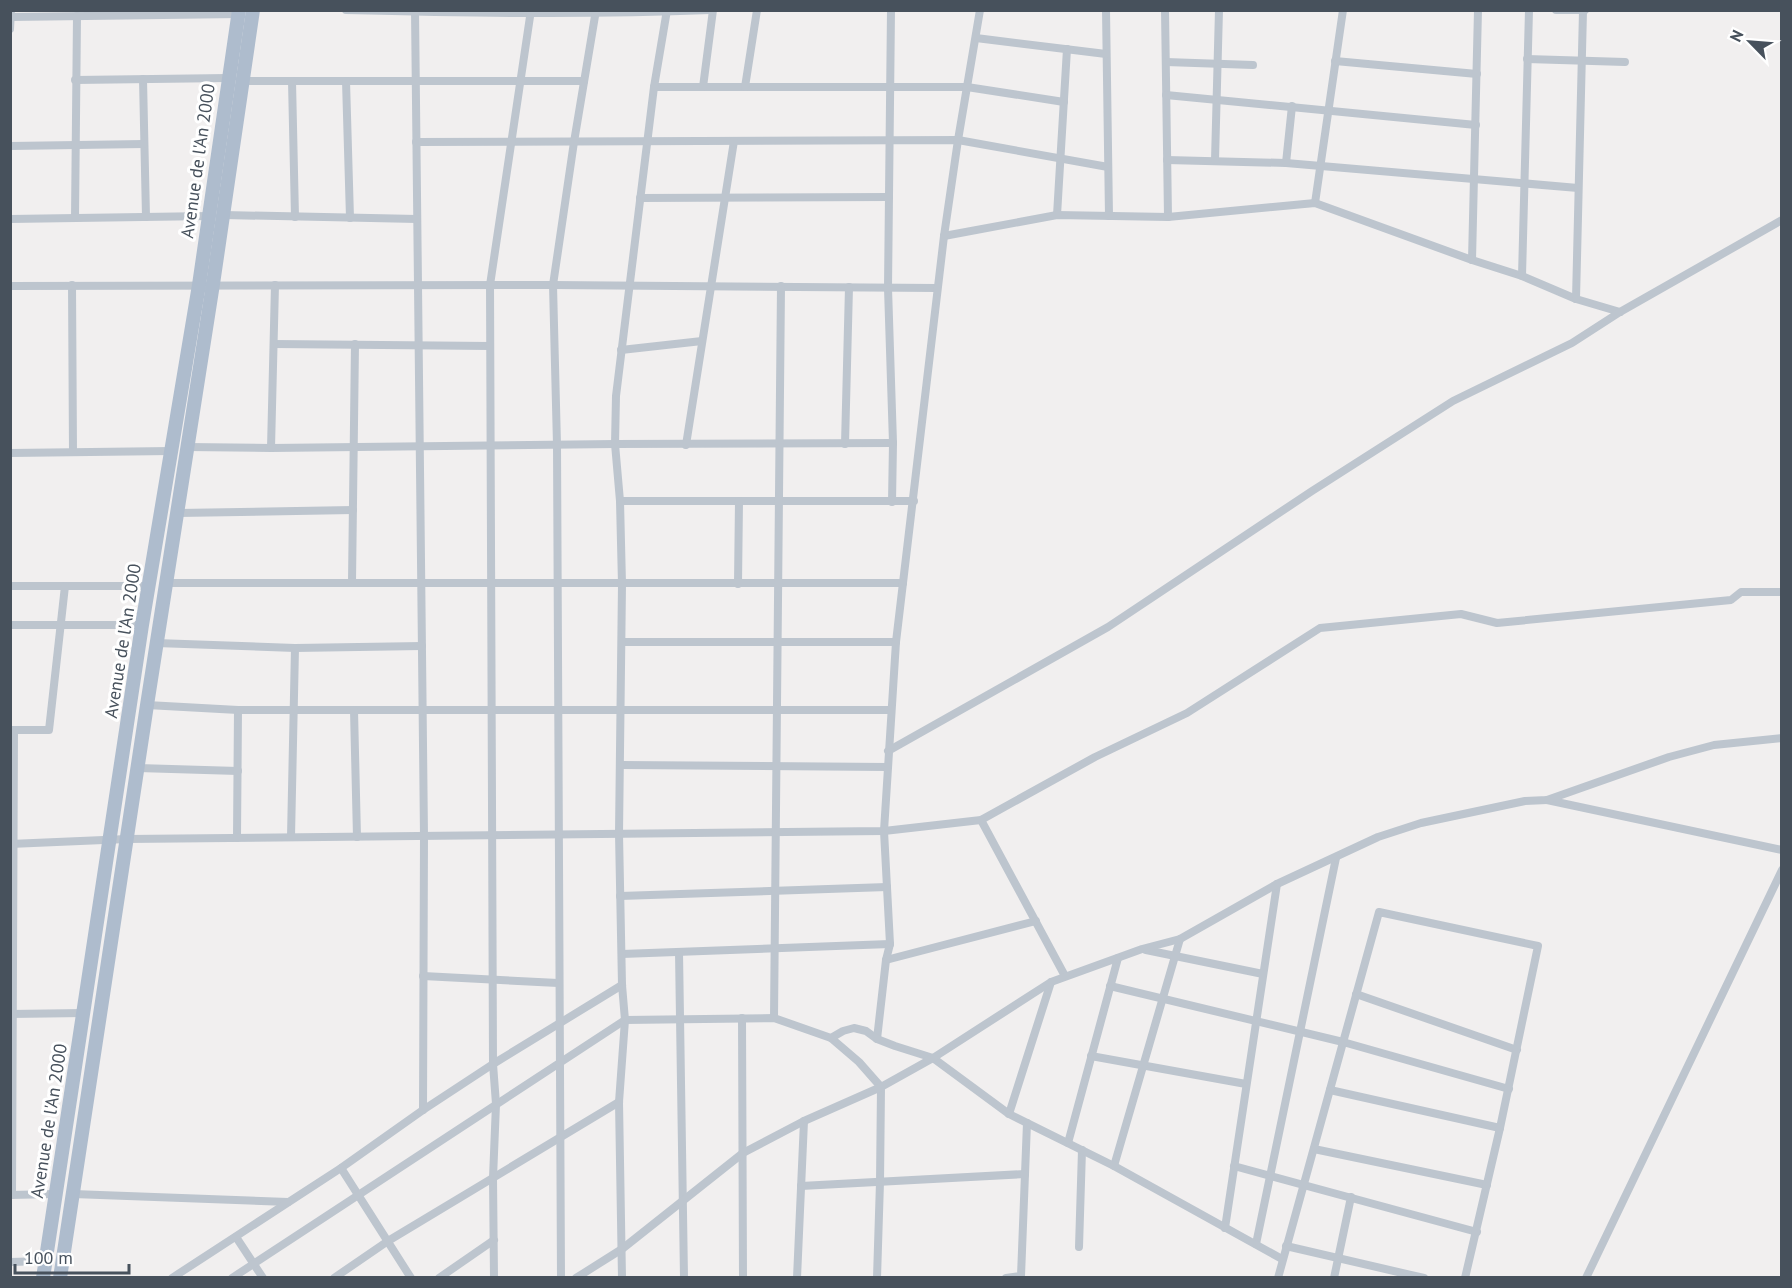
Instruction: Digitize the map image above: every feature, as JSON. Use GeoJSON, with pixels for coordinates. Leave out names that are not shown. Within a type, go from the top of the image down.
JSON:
{"type":"FeatureCollection","features":[{"type":"Feature","properties":{"kind":"main road","name":"Avenue de l'An 2000"},"geometry":{"type":"LineString","coordinates":[[60,1278],[224,215],[253,10]]}},
{"type":"Feature","properties":{"kind":"main road","name":"Avenue de l'An 2000"},"geometry":{"type":"LineString","coordinates":[[44,1278],[142,625],[199,285],[239,13]]}},
{"type":"Feature","properties":{"kind":"street"},"geometry":{"type":"LineString","coordinates":[[10,28],[11,10]]}},
{"type":"Feature","properties":{"kind":"street"},"geometry":{"type":"LineString","coordinates":[[346,10],[415,12],[711,10],[702,87]]}},
{"type":"Feature","properties":{"kind":"street"},"geometry":{"type":"LineString","coordinates":[[745,87],[757,10]]}},
{"type":"Feature","properties":{"kind":"street"},"geometry":{"type":"LineString","coordinates":[[891,10],[888,288],[893,443],[892,502]]}},
{"type":"Feature","properties":{"kind":"street"},"geometry":{"type":"LineString","coordinates":[[877,1039],[890,944],[884,831],[896,642],[937,288],[958,140],[980,10]]}},
{"type":"Feature","properties":{"kind":"street"},"geometry":{"type":"LineString","coordinates":[[1106,10],[1110,216]]}},
{"type":"Feature","properties":{"kind":"street"},"geometry":{"type":"LineString","coordinates":[[1165,10],[1168,217]]}},
{"type":"Feature","properties":{"kind":"street"},"geometry":{"type":"LineString","coordinates":[[1215,160],[1219,10]]}},
{"type":"Feature","properties":{"kind":"street"},"geometry":{"type":"LineString","coordinates":[[1314,202],[1343,10]]}},
{"type":"Feature","properties":{"kind":"street"},"geometry":{"type":"LineString","coordinates":[[1472,260],[1478,10]]}},
{"type":"Feature","properties":{"kind":"street"},"geometry":{"type":"LineString","coordinates":[[1522,276],[1528,10]]}},
{"type":"Feature","properties":{"kind":"street"},"geometry":{"type":"LineString","coordinates":[[1556,10],[1584,11],[1576,299]]}},
{"type":"Feature","properties":{"kind":"street"},"geometry":{"type":"LineString","coordinates":[[622,1278],[619,1102],[625,1020],[622,985],[619,834],[622,584],[620,501],[615,444],[616,396],[654,87],[667,11]]}},
{"type":"Feature","properties":{"kind":"street"},"geometry":{"type":"LineString","coordinates":[[415,12],[424,836],[423,1110]]}},
{"type":"Feature","properties":{"kind":"street"},"geometry":{"type":"LineString","coordinates":[[494,1278],[493,1178],[496,1104],[493,1064],[490,285],[531,12]]}},
{"type":"Feature","properties":{"kind":"street"},"geometry":{"type":"LineString","coordinates":[[561,1278],[557,445],[553,285],[596,12]]}},
{"type":"Feature","properties":{"kind":"street"},"geometry":{"type":"LineString","coordinates":[[11,16],[41,13],[77,16],[239,13]]}},
{"type":"Feature","properties":{"kind":"street"},"geometry":{"type":"LineString","coordinates":[[75,218],[77,16]]}},
{"type":"Feature","properties":{"kind":"street"},"geometry":{"type":"LineString","coordinates":[[976,38],[1106,54]]}},
{"type":"Feature","properties":{"kind":"street"},"geometry":{"type":"LineString","coordinates":[[1057,215],[1067,49]]}},
{"type":"Feature","properties":{"kind":"street"},"geometry":{"type":"LineString","coordinates":[[1527,59],[1625,62]]}},
{"type":"Feature","properties":{"kind":"street"},"geometry":{"type":"LineString","coordinates":[[1166,62],[1253,65]]}},
{"type":"Feature","properties":{"kind":"street"},"geometry":{"type":"LineString","coordinates":[[1335,62],[1477,74]]}},
{"type":"Feature","properties":{"kind":"street"},"geometry":{"type":"LineString","coordinates":[[75,80],[228,78]]}},
{"type":"Feature","properties":{"kind":"street"},"geometry":{"type":"LineString","coordinates":[[143,79],[146,217]]}},
{"type":"Feature","properties":{"kind":"street"},"geometry":{"type":"LineString","coordinates":[[244,81],[584,81]]}},
{"type":"Feature","properties":{"kind":"street"},"geometry":{"type":"LineString","coordinates":[[292,81],[295,216]]}},
{"type":"Feature","properties":{"kind":"street"},"geometry":{"type":"LineString","coordinates":[[346,81],[350,218]]}},
{"type":"Feature","properties":{"kind":"street"},"geometry":{"type":"LineString","coordinates":[[654,87],[967,87],[1064,102]]}},
{"type":"Feature","properties":{"kind":"street"},"geometry":{"type":"LineString","coordinates":[[1166,95],[1476,125]]}},
{"type":"Feature","properties":{"kind":"street"},"geometry":{"type":"LineString","coordinates":[[1286,163],[1292,106]]}},
{"type":"Feature","properties":{"kind":"street"},"geometry":{"type":"LineString","coordinates":[[416,142],[958,140],[1108,167]]}},
{"type":"Feature","properties":{"kind":"street"},"geometry":{"type":"LineString","coordinates":[[686,445],[734,141]]}},
{"type":"Feature","properties":{"kind":"street"},"geometry":{"type":"LineString","coordinates":[[10,146],[144,144]]}},
{"type":"Feature","properties":{"kind":"street"},"geometry":{"type":"LineString","coordinates":[[1167,160],[1286,163],[1578,188]]}},
{"type":"Feature","properties":{"kind":"street"},"geometry":{"type":"LineString","coordinates":[[640,198],[890,197]]}},
{"type":"Feature","properties":{"kind":"street"},"geometry":{"type":"LineString","coordinates":[[944,236],[1057,215],[1168,217],[1314,202],[1522,276],[1576,299],[1620,312]]}},
{"type":"Feature","properties":{"kind":"street"},"geometry":{"type":"LineString","coordinates":[[224,215],[417,219]]}},
{"type":"Feature","properties":{"kind":"street"},"geometry":{"type":"LineString","coordinates":[[10,219],[209,216]]}},
{"type":"Feature","properties":{"kind":"street"},"geometry":{"type":"LineString","coordinates":[[888,751],[1108,627],[1312,491],[1454,401],[1572,343],[1620,312],[1782,220]]}},
{"type":"Feature","properties":{"kind":"street"},"geometry":{"type":"LineString","coordinates":[[10,286],[213,284],[937,288]]}},
{"type":"Feature","properties":{"kind":"street"},"geometry":{"type":"LineString","coordinates":[[72,285],[73,452]]}},
{"type":"Feature","properties":{"kind":"street"},"geometry":{"type":"LineString","coordinates":[[271,448],[275,285]]}},
{"type":"Feature","properties":{"kind":"street"},"geometry":{"type":"LineString","coordinates":[[774,1018],[781,286]]}},
{"type":"Feature","properties":{"kind":"street"},"geometry":{"type":"LineString","coordinates":[[845,444],[849,287]]}},
{"type":"Feature","properties":{"kind":"street"},"geometry":{"type":"LineString","coordinates":[[621,350],[702,341]]}},
{"type":"Feature","properties":{"kind":"street"},"geometry":{"type":"LineString","coordinates":[[274,344],[490,346]]}},
{"type":"Feature","properties":{"kind":"street"},"geometry":{"type":"LineString","coordinates":[[352,582],[355,344]]}},
{"type":"Feature","properties":{"kind":"street"},"geometry":{"type":"LineString","coordinates":[[187,447],[893,443]]}},
{"type":"Feature","properties":{"kind":"street"},"geometry":{"type":"LineString","coordinates":[[10,453],[171,451]]}},
{"type":"Feature","properties":{"kind":"street"},"geometry":{"type":"LineString","coordinates":[[620,501],[914,501]]}},
{"type":"Feature","properties":{"kind":"street"},"geometry":{"type":"LineString","coordinates":[[738,584],[739,501]]}},
{"type":"Feature","properties":{"kind":"street"},"geometry":{"type":"LineString","coordinates":[[178,513],[353,510]]}},
{"type":"Feature","properties":{"kind":"street"},"geometry":{"type":"LineString","coordinates":[[166,583],[903,583]]}},
{"type":"Feature","properties":{"kind":"street"},"geometry":{"type":"LineString","coordinates":[[10,586],[150,586]]}},
{"type":"Feature","properties":{"kind":"street"},"geometry":{"type":"LineString","coordinates":[[55,1194],[11,1195],[12,730],[49,730],[65,586]]}},
{"type":"Feature","properties":{"kind":"street"},"geometry":{"type":"LineString","coordinates":[[12,844],[291,837],[884,831],[981,820],[1095,757],[1187,713],[1320,628],[1461,614],[1497,623],[1731,600],[1741,592],[1782,592]]}},
{"type":"Feature","properties":{"kind":"street"},"geometry":{"type":"LineString","coordinates":[[10,625],[142,625]]}},
{"type":"Feature","properties":{"kind":"street"},"geometry":{"type":"LineString","coordinates":[[622,642],[896,642]]}},
{"type":"Feature","properties":{"kind":"street"},"geometry":{"type":"LineString","coordinates":[[156,644],[295,648],[422,646]]}},
{"type":"Feature","properties":{"kind":"street"},"geometry":{"type":"LineString","coordinates":[[291,837],[295,648]]}},
{"type":"Feature","properties":{"kind":"street"},"geometry":{"type":"LineString","coordinates":[[147,705],[238,710],[891,710]]}},
{"type":"Feature","properties":{"kind":"street"},"geometry":{"type":"LineString","coordinates":[[237,838],[238,710]]}},
{"type":"Feature","properties":{"kind":"street"},"geometry":{"type":"LineString","coordinates":[[354,710],[357,837]]}},
{"type":"Feature","properties":{"kind":"street"},"geometry":{"type":"LineString","coordinates":[[1547,800],[1669,757],[1714,745],[1782,738]]}},
{"type":"Feature","properties":{"kind":"street"},"geometry":{"type":"LineString","coordinates":[[621,765],[887,767]]}},
{"type":"Feature","properties":{"kind":"street"},"geometry":{"type":"LineString","coordinates":[[138,768],[238,771]]}},
{"type":"Feature","properties":{"kind":"street"},"geometry":{"type":"LineString","coordinates":[[576,1278],[622,1249],[743,1153],[804,1121],[880,1087],[933,1058],[1051,982],[1142,949],[1180,939],[1277,884],[1378,837],[1421,823],[1525,801],[1547,800],[1782,850]]}},
{"type":"Feature","properties":{"kind":"street"},"geometry":{"type":"LineString","coordinates":[[981,820],[1065,976]]}},
{"type":"Feature","properties":{"kind":"street"},"geometry":{"type":"LineString","coordinates":[[1256,1244],[1336,858]]}},
{"type":"Feature","properties":{"kind":"street"},"geometry":{"type":"LineString","coordinates":[[1586,1278],[1782,870]]}},
{"type":"Feature","properties":{"kind":"street"},"geometry":{"type":"LineString","coordinates":[[1225,1228],[1277,884]]}},
{"type":"Feature","properties":{"kind":"street"},"geometry":{"type":"LineString","coordinates":[[620,896],[887,887]]}},
{"type":"Feature","properties":{"kind":"street"},"geometry":{"type":"LineString","coordinates":[[1278,1278],[1379,912],[1538,946],[1509,1089],[1465,1278]]}},
{"type":"Feature","properties":{"kind":"street"},"geometry":{"type":"LineString","coordinates":[[886,960],[1036,921]]}},
{"type":"Feature","properties":{"kind":"street"},"geometry":{"type":"LineString","coordinates":[[1114,1166],[1180,939]]}},
{"type":"Feature","properties":{"kind":"street"},"geometry":{"type":"LineString","coordinates":[[622,954],[890,944]]}},
{"type":"Feature","properties":{"kind":"street"},"geometry":{"type":"LineString","coordinates":[[1142,949],[1263,974]]}},
{"type":"Feature","properties":{"kind":"street"},"geometry":{"type":"LineString","coordinates":[[679,952],[684,1278]]}},
{"type":"Feature","properties":{"kind":"street"},"geometry":{"type":"LineString","coordinates":[[1068,1143],[1118,958]]}},
{"type":"Feature","properties":{"kind":"street"},"geometry":{"type":"LineString","coordinates":[[423,976],[558,983]]}},
{"type":"Feature","properties":{"kind":"street"},"geometry":{"type":"LineString","coordinates":[[1009,1114],[1051,982]]}},
{"type":"Feature","properties":{"kind":"street"},"geometry":{"type":"LineString","coordinates":[[172,1278],[341,1168],[493,1064],[622,985]]}},
{"type":"Feature","properties":{"kind":"street"},"geometry":{"type":"LineString","coordinates":[[1110,986],[1343,1042],[1509,1089]]}},
{"type":"Feature","properties":{"kind":"street"},"geometry":{"type":"LineString","coordinates":[[1356,994],[1517,1050]]}},
{"type":"Feature","properties":{"kind":"street"},"geometry":{"type":"LineString","coordinates":[[12,1014],[84,1013]]}},
{"type":"Feature","properties":{"kind":"street"},"geometry":{"type":"LineString","coordinates":[[742,1018],[743,1278]]}},
{"type":"Feature","properties":{"kind":"street"},"geometry":{"type":"LineString","coordinates":[[232,1278],[625,1020],[774,1018],[831,1038],[859,1062],[880,1087],[877,1278]]}},
{"type":"Feature","properties":{"kind":"street"},"geometry":{"type":"LineString","coordinates":[[831,1038],[854,1028],[877,1039],[933,1058],[1009,1114],[1114,1166],[1282,1259]]}},
{"type":"Feature","properties":{"kind":"street"},"geometry":{"type":"LineString","coordinates":[[1091,1056],[1246,1084]]}},
{"type":"Feature","properties":{"kind":"street"},"geometry":{"type":"LineString","coordinates":[[1329,1090],[1500,1128]]}},
{"type":"Feature","properties":{"kind":"street"},"geometry":{"type":"LineString","coordinates":[[334,1278],[388,1241],[619,1102]]}},
{"type":"Feature","properties":{"kind":"street"},"geometry":{"type":"LineString","coordinates":[[797,1278],[804,1121]]}},
{"type":"Feature","properties":{"kind":"street"},"geometry":{"type":"LineString","coordinates":[[1006,1278],[1021,1276],[1027,1123]]}},
{"type":"Feature","properties":{"kind":"street"},"geometry":{"type":"LineString","coordinates":[[1314,1149],[1487,1185]]}},
{"type":"Feature","properties":{"kind":"street"},"geometry":{"type":"LineString","coordinates":[[1079,1247],[1082,1150]]}},
{"type":"Feature","properties":{"kind":"street"},"geometry":{"type":"LineString","coordinates":[[1234,1166],[1477,1232]]}},
{"type":"Feature","properties":{"kind":"street"},"geometry":{"type":"LineString","coordinates":[[341,1168],[411,1278]]}},
{"type":"Feature","properties":{"kind":"street"},"geometry":{"type":"LineString","coordinates":[[801,1186],[1025,1174]]}},
{"type":"Feature","properties":{"kind":"street"},"geometry":{"type":"LineString","coordinates":[[73,1194],[288,1202]]}},
{"type":"Feature","properties":{"kind":"street"},"geometry":{"type":"LineString","coordinates":[[1334,1278],[1351,1197]]}},
{"type":"Feature","properties":{"kind":"street"},"geometry":{"type":"LineString","coordinates":[[236,1237],[263,1278]]}},
{"type":"Feature","properties":{"kind":"street"},"geometry":{"type":"LineString","coordinates":[[439,1278],[494,1240]]}},
{"type":"Feature","properties":{"kind":"street"},"geometry":{"type":"LineString","coordinates":[[1286,1246],[1424,1278]]}},
{"type":"Feature","properties":{"kind":"street"},"geometry":{"type":"LineString","coordinates":[[10,1262],[46,1261]]}}]}
